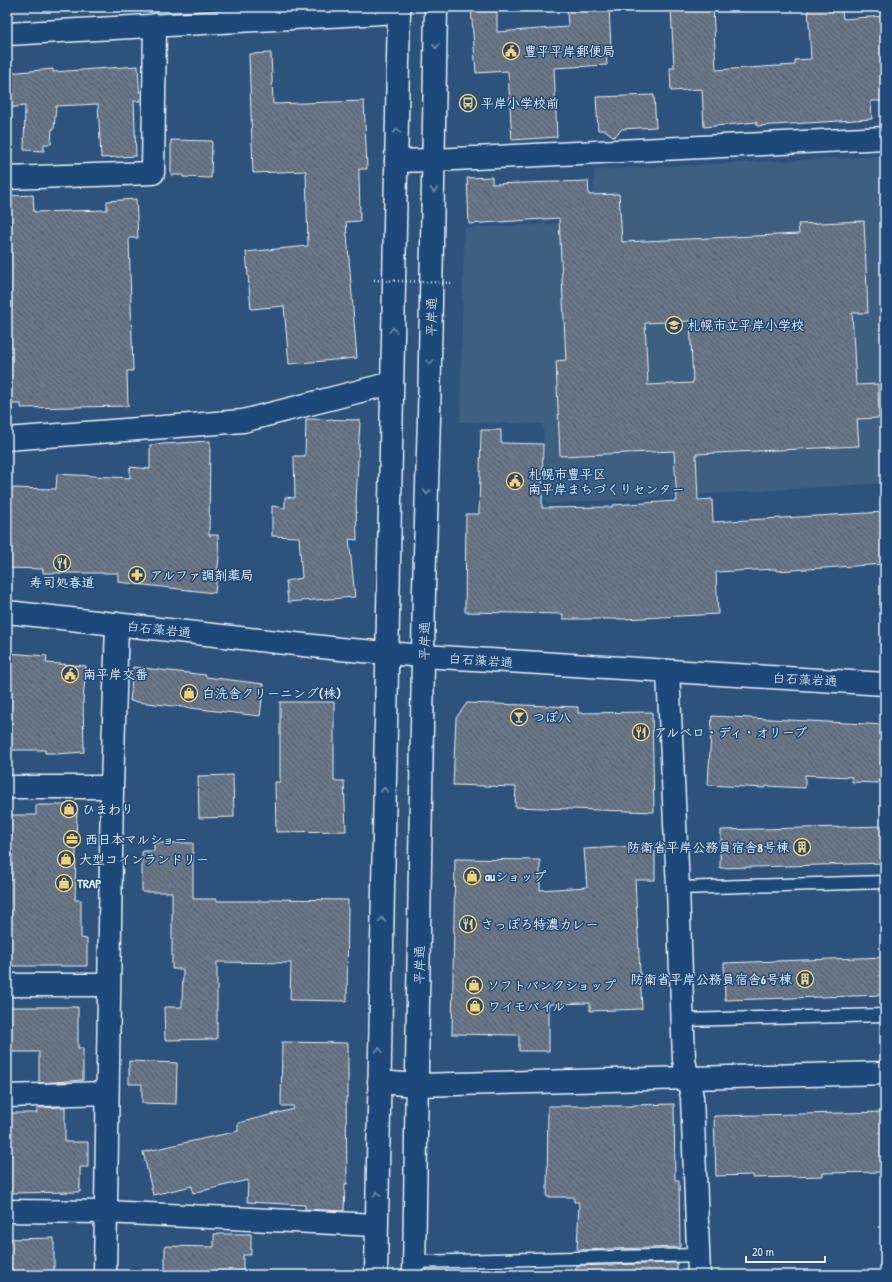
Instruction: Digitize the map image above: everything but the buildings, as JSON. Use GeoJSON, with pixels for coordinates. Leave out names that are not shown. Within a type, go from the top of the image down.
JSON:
{"type":"FeatureCollection","features":[{"type":"Feature","properties":{"kind":"main road","name":"平岸通"},"geometry":{"type":"LineString","coordinates":[[414,1269],[423,656],[436,7]]}},
{"type":"Feature","properties":{"kind":"main road"},"geometry":{"type":"LineString","coordinates":[[7,34],[399,10],[376,1275]]}},
{"type":"Feature","properties":{"kind":"main road"},"geometry":{"type":"LineString","coordinates":[[7,178],[153,173],[155,25]]}},
{"type":"Feature","properties":{"kind":"main road"},"geometry":{"type":"LineString","coordinates":[[396,161],[885,138]]}},
{"type":"Feature","properties":{"kind":"main road"},"geometry":{"type":"LineString","coordinates":[[7,439],[242,421],[392,384]]}},
{"type":"Feature","properties":{"kind":"main road","name":"白石藻岩通"},"geometry":{"type":"LineString","coordinates":[[7,612],[423,656],[885,684]]}},
{"type":"Feature","properties":{"kind":"main road"},"geometry":{"type":"LineString","coordinates":[[105,1275],[112,787],[116,624]]}},
{"type":"Feature","properties":{"kind":"main road"},"geometry":{"type":"LineString","coordinates":[[668,671],[684,1060],[692,1097],[699,1265]]}},
{"type":"Feature","properties":{"kind":"main road"},"geometry":{"type":"LineString","coordinates":[[7,787],[112,787]]}},
{"type":"Feature","properties":{"kind":"main road"},"geometry":{"type":"LineString","coordinates":[[7,985],[109,985]]}},
{"type":"Feature","properties":{"kind":"main road"},"geometry":{"type":"LineString","coordinates":[[379,1082],[416,1085],[885,1074]]}},
{"type":"Feature","properties":{"kind":"main road"},"geometry":{"type":"LineString","coordinates":[[7,1096],[107,1093]]}},
{"type":"Feature","properties":{"kind":"main road"},"geometry":{"type":"LineString","coordinates":[[7,1211],[106,1212],[376,1226]]}},
{"type":"Feature","properties":{"kind":"lane"},"geometry":{"type":"LineString","coordinates":[[678,888],[885,882]]}},
{"type":"Feature","properties":{"kind":"lane"},"geometry":{"type":"LineString","coordinates":[[682,1020],[885,1015]]}},
{"type":"Feature","properties":{"kind":"lane"},"geometry":{"type":"LineString","coordinates":[[414,1269],[699,1265]]}},
{"type":"Feature","properties":{"kind":"path"},"geometry":{"type":"LineString","coordinates":[[374,280],[451,283]]}},
{"type":"Feature","properties":{"kind":"shaded area","name":"札幌市立平岸小学校"},"geometry":{"type":"Polygon","coordinates":[[[885,156],[885,483],[546,504],[543,424],[460,422],[464,228],[593,222],[594,170],[885,156]]]}},
{"type":"Feature","properties":{"kind":"place","name":"豊平平岸郵便局"},"geometry":{"type":"Point","coordinates":[511,51]}},
{"type":"Feature","properties":{"kind":"place","name":"平岸小学校前"},"geometry":{"type":"Point","coordinates":[468,103]}},
{"type":"Feature","properties":{"kind":"place","name":"札幌市立平岸小学校"},"geometry":{"type":"Point","coordinates":[674,325]}},
{"type":"Feature","properties":{"kind":"place","name":"札幌市豊平区 南平岸まちづくりセンター"},"geometry":{"type":"Point","coordinates":[515,481]}},
{"type":"Feature","properties":{"kind":"place","name":"寿司処春道"},"geometry":{"type":"Point","coordinates":[62,563]}},
{"type":"Feature","properties":{"kind":"place","name":"アルファ調剤薬局"},"geometry":{"type":"Point","coordinates":[137,575]}},
{"type":"Feature","properties":{"kind":"place","name":"南平岸交番"},"geometry":{"type":"Point","coordinates":[70,674]}},
{"type":"Feature","properties":{"kind":"place","name":"白洗舎クリーニング(株)"},"geometry":{"type":"Point","coordinates":[189,693]}},
{"type":"Feature","properties":{"kind":"place","name":"つぼ八"},"geometry":{"type":"Point","coordinates":[519,717]}},
{"type":"Feature","properties":{"kind":"place","name":"アルベロ・ディ・オリーブ"},"geometry":{"type":"Point","coordinates":[641,732]}},
{"type":"Feature","properties":{"kind":"place","name":"ひまわり"},"geometry":{"type":"Point","coordinates":[69,809]}},
{"type":"Feature","properties":{"kind":"place","name":"西日本マルショー"},"geometry":{"type":"Point","coordinates":[72,839]}},
{"type":"Feature","properties":{"kind":"place","name":"防衛省平岸公務員宿舎8号棟"},"geometry":{"type":"Point","coordinates":[802,847]}},
{"type":"Feature","properties":{"kind":"place","name":"大型コインランドリー"},"geometry":{"type":"Point","coordinates":[66,859]}},
{"type":"Feature","properties":{"kind":"place","name":"auショップ"},"geometry":{"type":"Point","coordinates":[472,876]}},
{"type":"Feature","properties":{"kind":"place","name":"TRAP"},"geometry":{"type":"Point","coordinates":[64,883]}},
{"type":"Feature","properties":{"kind":"place","name":"さっぽろ特濃カレー"},"geometry":{"type":"Point","coordinates":[468,924]}},
{"type":"Feature","properties":{"kind":"place","name":"防衛省平岸公務員宿舎6号棟"},"geometry":{"type":"Point","coordinates":[805,979]}},
{"type":"Feature","properties":{"kind":"place","name":"ソフトバンクショップ"},"geometry":{"type":"Point","coordinates":[474,985]}},
{"type":"Feature","properties":{"kind":"place","name":"ワイモバイル"},"geometry":{"type":"Point","coordinates":[475,1006]}}]}
